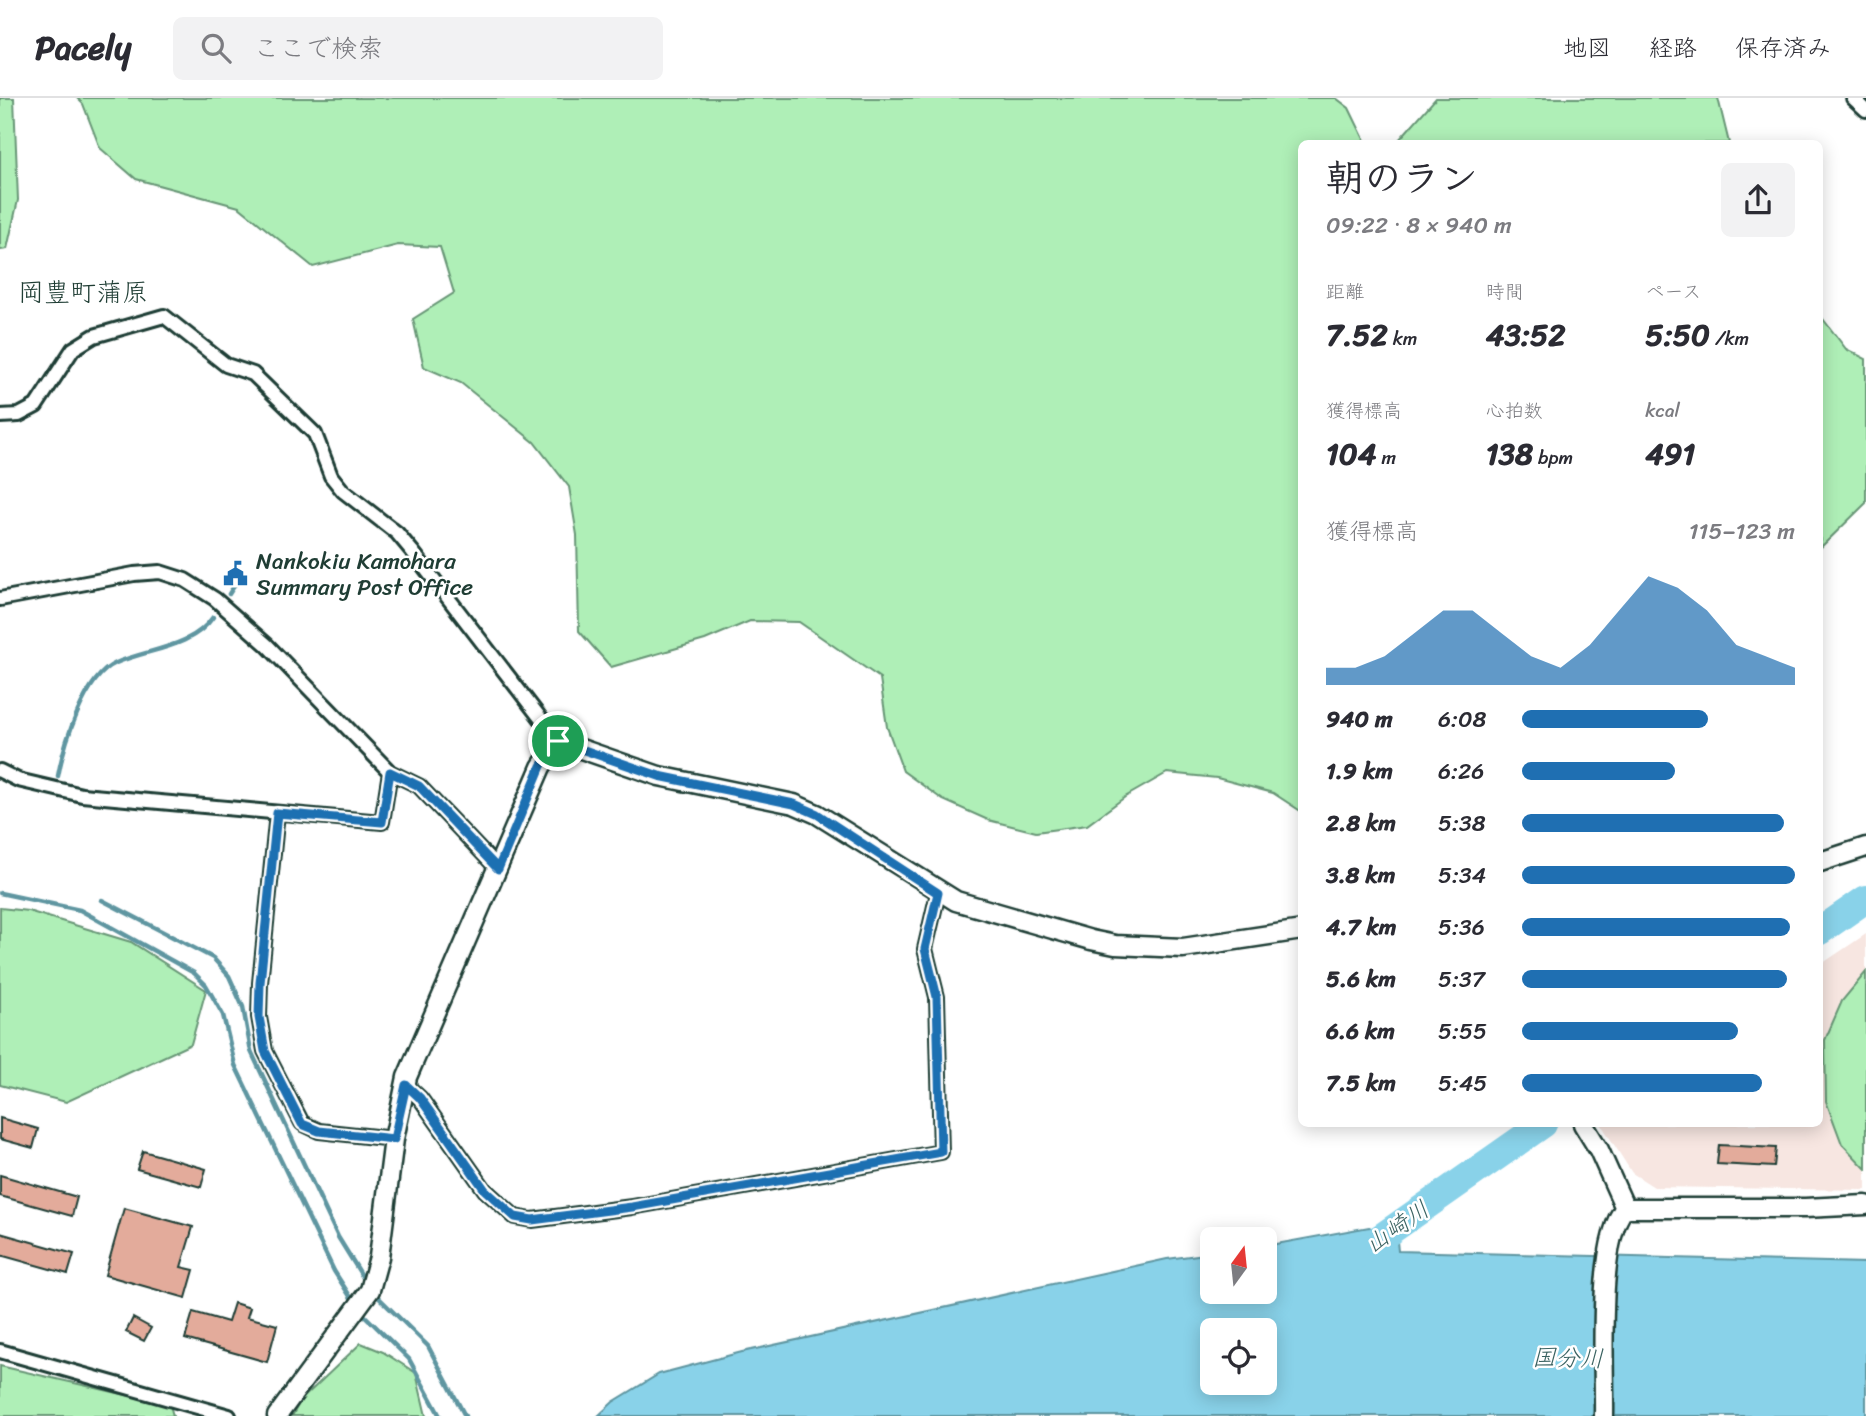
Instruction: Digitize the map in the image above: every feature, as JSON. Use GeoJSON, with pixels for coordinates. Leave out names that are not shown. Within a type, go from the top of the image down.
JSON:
{"type":"FeatureCollection","features":[{"type":"Feature","properties":{"kind":"street"},"geometry":{"type":"LineString","coordinates":[[1853,98],[1866,110]]}},
{"type":"Feature","properties":{"kind":"street"},"geometry":{"type":"LineString","coordinates":[[0,416],[19,415],[36,406],[73,349],[94,336],[164,316],[226,365],[253,374],[314,434],[331,476],[343,491],[397,533],[558,741],[659,776],[806,809],[938,893],[974,908],[1115,945],[1183,948],[1298,931]]}},
{"type":"Feature","properties":{"kind":"street"},"geometry":{"type":"LineString","coordinates":[[0,600],[160,572],[185,580],[215,599],[267,645],[390,772],[419,786],[498,869]]}},
{"type":"Feature","properties":{"kind":"street"},"geometry":{"type":"LineString","coordinates":[[277,1416],[365,1297],[406,1085],[541,766],[558,741]]}},
{"type":"Feature","properties":{"kind":"street"},"geometry":{"type":"LineString","coordinates":[[0,771],[18,780],[82,794],[382,822],[390,772]]}},
{"type":"Feature","properties":{"kind":"street"},"geometry":{"type":"LineString","coordinates":[[277,813],[260,983],[259,1017],[265,1051],[302,1124],[319,1131],[394,1139]]}},
{"type":"Feature","properties":{"kind":"street"},"geometry":{"type":"LineString","coordinates":[[1823,861],[1866,847]]}},
{"type":"Feature","properties":{"kind":"street"},"geometry":{"type":"LineString","coordinates":[[406,1085],[420,1098],[485,1190],[515,1217],[532,1220],[632,1207],[941,1152],[937,997],[925,949],[938,893]]}},
{"type":"Feature","properties":{"kind":"street"},"geometry":{"type":"LineString","coordinates":[[1585,1127],[1599,1150],[1625,1208]]}},
{"type":"Feature","properties":{"kind":"street"},"geometry":{"type":"LineString","coordinates":[[1625,1208],[1805,1208],[1866,1205]]}},
{"type":"Feature","properties":{"kind":"street"},"geometry":{"type":"LineString","coordinates":[[1604,1416],[1608,1255],[1612,1229],[1625,1208]]}},
{"type":"Feature","properties":{"kind":"street"},"geometry":{"type":"LineString","coordinates":[[0,1351],[229,1416]]}},
{"type":"Feature","properties":{"kind":"shaded area"},"geometry":{"type":"Polygon","coordinates":[[[1866,934],[1866,1190],[1654,1187],[1632,1173],[1603,1127],[1823,1127],[1823,963],[1866,934]]]}},
{"type":"Feature","properties":{"kind":"green space"},"geometry":{"type":"Polygon","coordinates":[[[0,98],[14,98],[18,200],[7,249],[0,250],[0,98]]]}},
{"type":"Feature","properties":{"kind":"green space"},"geometry":{"type":"Polygon","coordinates":[[[77,98],[1336,98],[1349,108],[1365,140],[1298,140],[1298,809],[1273,793],[1217,778],[1167,773],[1125,797],[1087,825],[1036,832],[988,820],[943,800],[903,771],[887,727],[880,678],[799,622],[750,621],[705,640],[611,667],[579,631],[577,535],[569,487],[534,442],[461,383],[424,367],[413,319],[454,293],[440,247],[398,245],[313,267],[239,207],[136,179],[100,148],[83,104],[77,98]]]}},
{"type":"Feature","properties":{"kind":"green space"},"geometry":{"type":"Polygon","coordinates":[[[1436,98],[1718,98],[1728,140],[1399,140],[1436,98]]]}},
{"type":"Feature","properties":{"kind":"green space"},"geometry":{"type":"Polygon","coordinates":[[[1823,319],[1846,349],[1866,359],[1866,503],[1823,545],[1823,319]]]}},
{"type":"Feature","properties":{"kind":"green space"},"geometry":{"type":"Polygon","coordinates":[[[0,908],[28,911],[131,942],[206,990],[191,1044],[66,1102],[0,1085],[0,908]]]}},
{"type":"Feature","properties":{"kind":"green space"},"geometry":{"type":"Polygon","coordinates":[[[1866,972],[1866,1169],[1842,1144],[1826,1101],[1825,1040],[1842,1001],[1866,972]]]}},
{"type":"Feature","properties":{"kind":"green space"},"geometry":{"type":"Polygon","coordinates":[[[361,1343],[383,1352],[416,1373],[426,1416],[292,1416],[301,1400],[361,1343]]]}},
{"type":"Feature","properties":{"kind":"green space"},"geometry":{"type":"Polygon","coordinates":[[[0,1366],[170,1405],[173,1416],[0,1416],[0,1366]]]}},
{"type":"Feature","properties":{"kind":"water","name":"国分川"},"geometry":{"type":"Polygon","coordinates":[[[1369,1227],[1397,1241],[1398,1251],[1866,1263],[1866,1416],[598,1416],[613,1402],[659,1374],[742,1352],[1167,1259],[1200,1255],[1200,1304],[1278,1304],[1278,1244],[1369,1227]]]}},
{"type":"Feature","properties":{"kind":"building"},"geometry":{"type":"Polygon","coordinates":[[[0,1118],[38,1129],[33,1148],[0,1139],[0,1118]]]}},
{"type":"Feature","properties":{"kind":"building"},"geometry":{"type":"Polygon","coordinates":[[[1719,1145],[1776,1148],[1774,1167],[1717,1164],[1719,1145]]]}},
{"type":"Feature","properties":{"kind":"building"},"geometry":{"type":"Polygon","coordinates":[[[143,1151],[206,1169],[201,1187],[137,1169],[143,1151]]]}},
{"type":"Feature","properties":{"kind":"building"},"geometry":{"type":"Polygon","coordinates":[[[0,1175],[77,1197],[72,1216],[0,1196],[0,1175]]]}},
{"type":"Feature","properties":{"kind":"building"},"geometry":{"type":"Polygon","coordinates":[[[124,1208],[193,1227],[181,1267],[194,1270],[186,1298],[105,1275],[124,1208]]]}},
{"type":"Feature","properties":{"kind":"building"},"geometry":{"type":"Polygon","coordinates":[[[0,1233],[74,1254],[68,1274],[0,1255],[0,1233]]]}},
{"type":"Feature","properties":{"kind":"building"},"geometry":{"type":"Polygon","coordinates":[[[234,1303],[250,1308],[247,1317],[277,1325],[267,1362],[185,1339],[193,1312],[228,1322],[234,1303]]]}},
{"type":"Feature","properties":{"kind":"building"},"geometry":{"type":"Polygon","coordinates":[[[133,1318],[151,1328],[144,1341],[126,1332],[133,1318]]]}},
{"type":"Feature","properties":{"kind":"waterway"},"geometry":{"type":"LineString","coordinates":[[229,594],[234,586]]}},
{"type":"Feature","properties":{"kind":"waterway"},"geometry":{"type":"LineString","coordinates":[[58,776],[77,713],[94,682],[116,663],[169,646],[193,635],[213,617]]}},
{"type":"Feature","properties":{"kind":"waterway"},"geometry":{"type":"LineString","coordinates":[[0,893],[80,910],[194,973],[206,985],[223,1015],[235,1065],[334,1271],[355,1304]]}},
{"type":"Feature","properties":{"kind":"waterway","name":"山崎川"},"geometry":{"type":"LineString","coordinates":[[1823,929],[1866,899]]}},
{"type":"Feature","properties":{"kind":"waterway"},"geometry":{"type":"LineString","coordinates":[[102,900],[213,958],[229,976],[243,1007],[251,1051],[338,1237],[367,1284]]}},
{"type":"Feature","properties":{"kind":"waterway","name":"山崎川"},"geometry":{"type":"LineString","coordinates":[[1353,1257],[1539,1127]]}},
{"type":"Feature","properties":{"kind":"waterway"},"geometry":{"type":"LineString","coordinates":[[375,1294],[428,1346],[465,1416]]}},
{"type":"Feature","properties":{"kind":"waterway"},"geometry":{"type":"LineString","coordinates":[[360,1311],[409,1359],[440,1416]]}},
{"type":"Feature","properties":{"kind":"place","name":"Nankokiu Kamohara Summary Post Office"},"geometry":{"type":"Point","coordinates":[236,574]}},
{"type":"Feature","properties":{"kind":"district","name":"岡豊町蒲原"},"geometry":{"type":"Point","coordinates":[83,292]}},
{"type":"Feature","properties":{"kind":"route"},"geometry":{"type":"LineString","coordinates":[[558,741],[659,776],[794,804],[817,814],[938,893],[925,949],[937,997],[941,1152],[815,1172],[632,1207],[532,1220],[515,1217],[485,1190],[470,1173],[420,1098],[406,1085],[394,1139],[319,1131],[302,1124],[265,1051],[259,1017],[277,813],[382,822],[390,772],[419,786],[498,869],[541,766],[558,741]]}}]}
